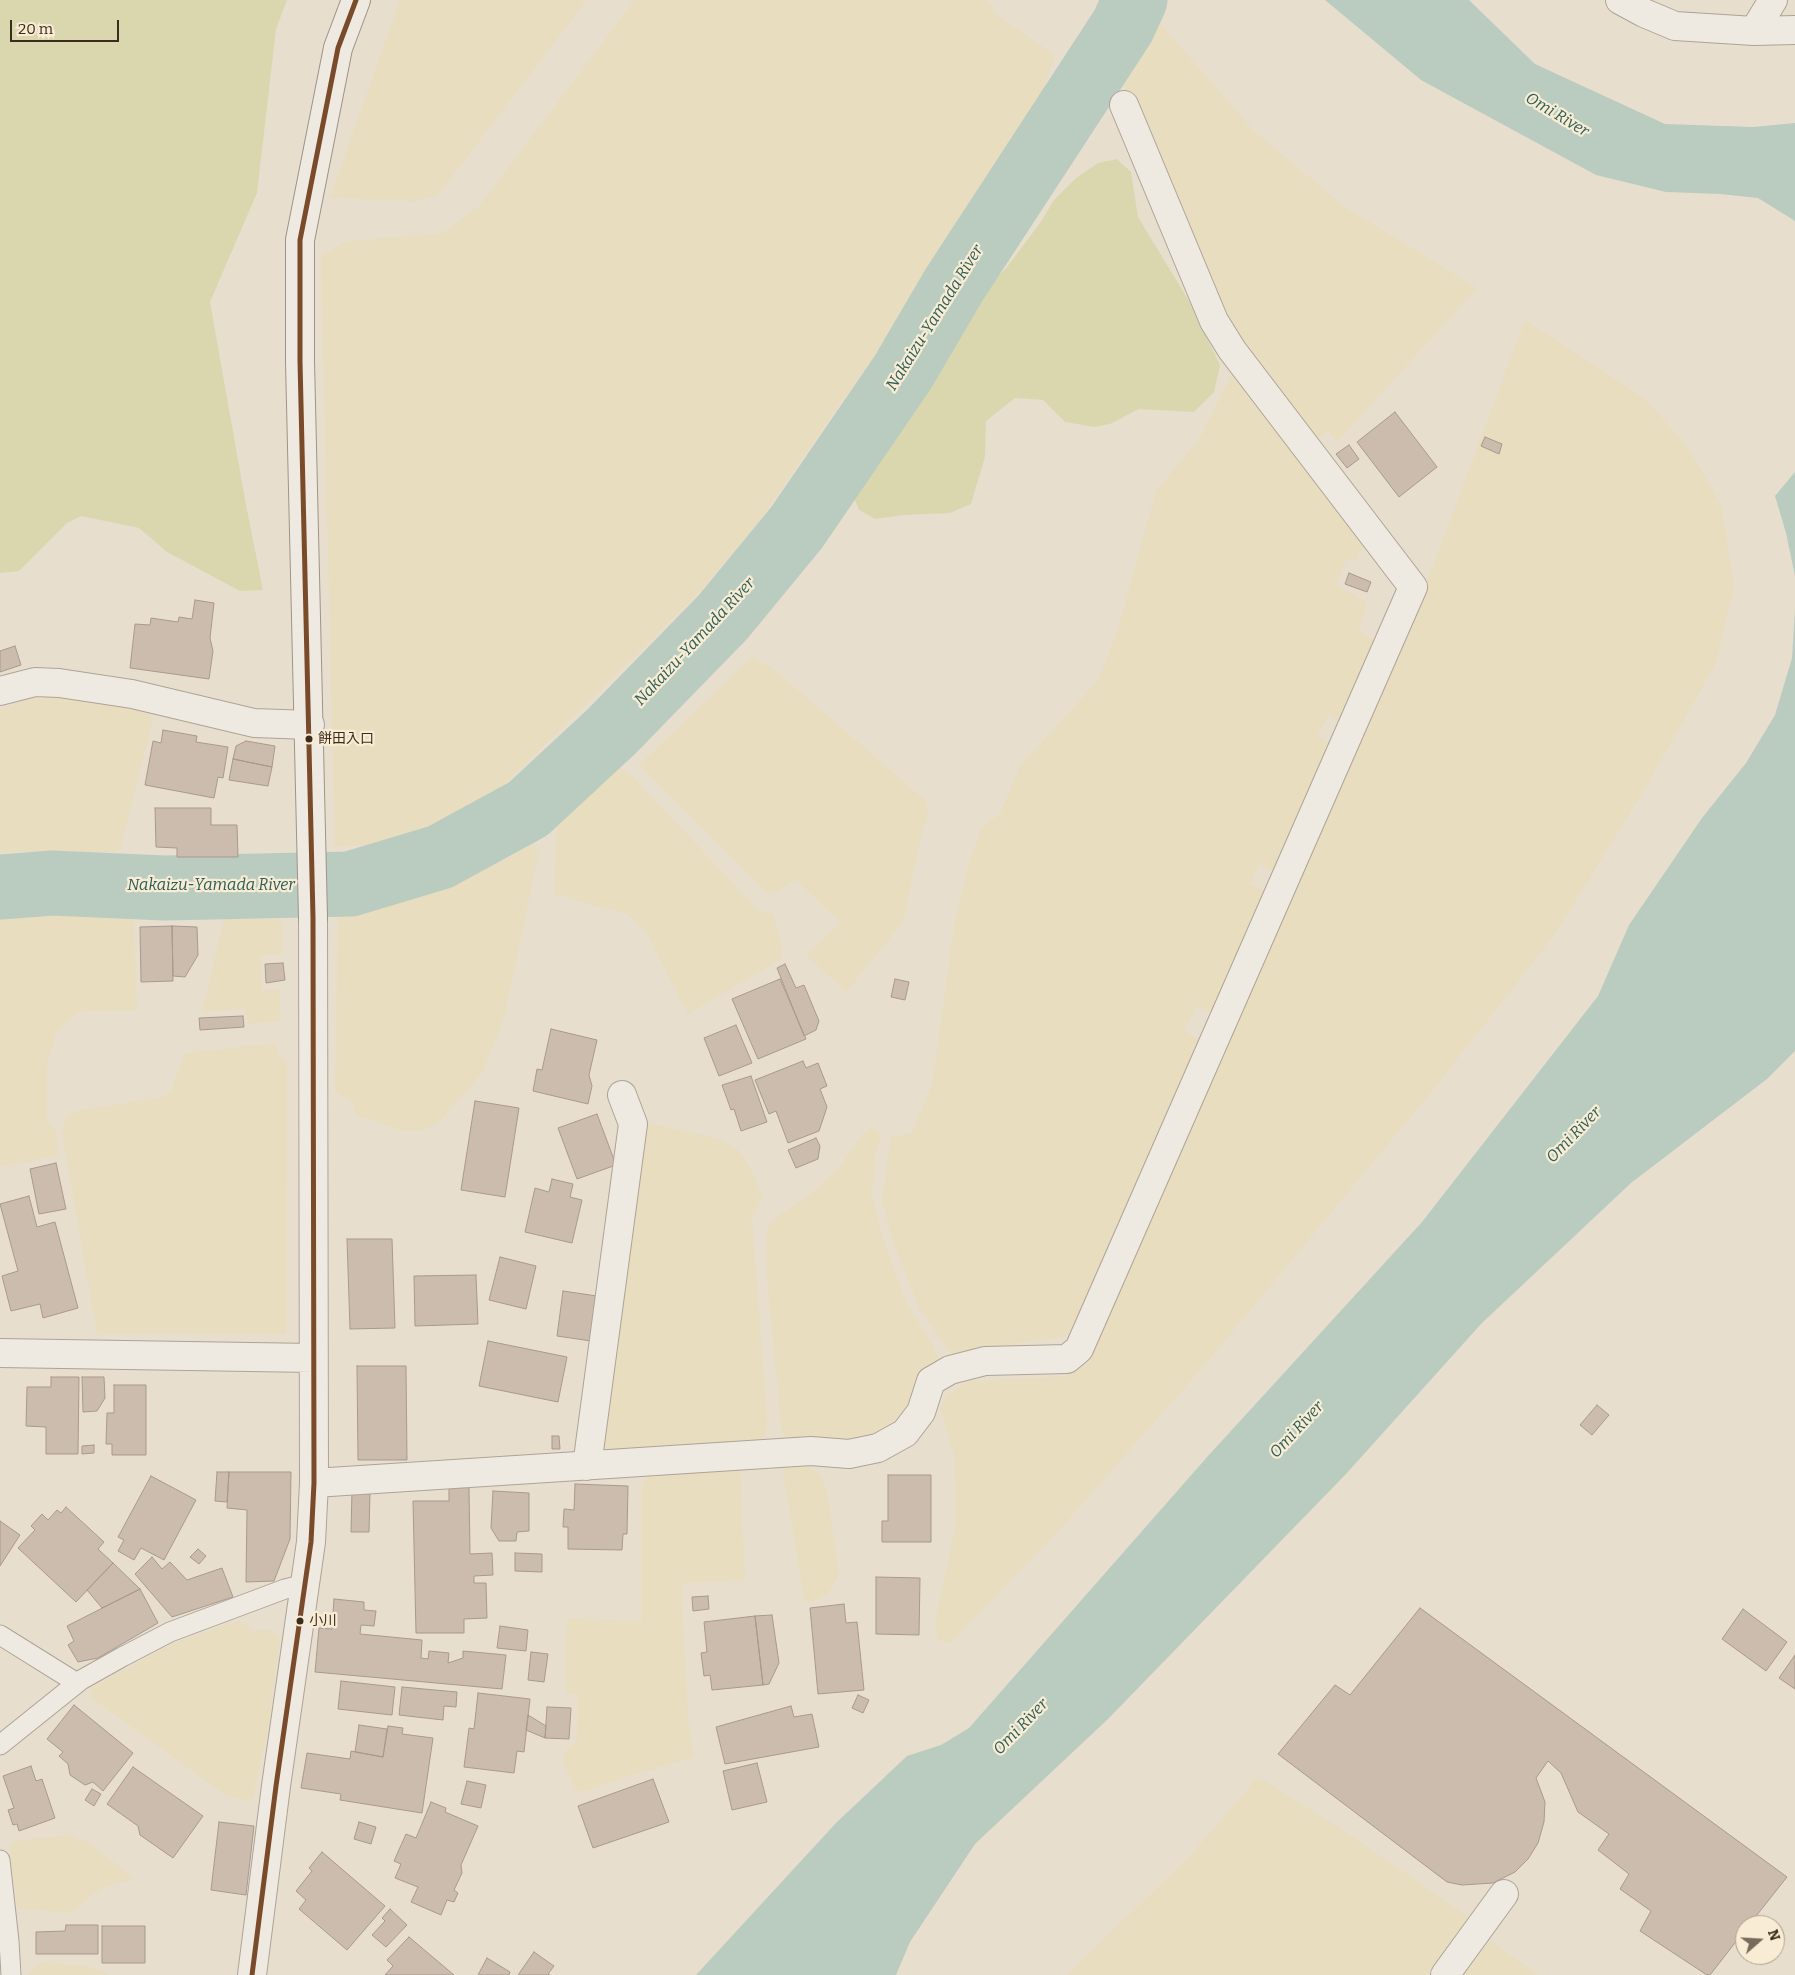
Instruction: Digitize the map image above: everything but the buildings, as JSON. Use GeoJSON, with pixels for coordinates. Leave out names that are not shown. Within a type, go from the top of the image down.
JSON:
{"type":"FeatureCollection","features":[{"type":"Feature","properties":{"kind":"street"},"geometry":{"type":"LineString","coordinates":[[252,1975],[276,1786],[311,1542],[314,1483],[314,918],[300,361],[300,240],[338,48],[356,0]]}},
{"type":"Feature","properties":{"kind":"street"},"geometry":{"type":"LineString","coordinates":[[1620,0],[1675,26],[1754,31],[1795,30]]}},
{"type":"Feature","properties":{"kind":"street"},"geometry":{"type":"LineString","coordinates":[[1754,31],[1773,0]]}},
{"type":"Feature","properties":{"kind":"street"},"geometry":{"type":"LineString","coordinates":[[314,1483],[811,1451],[849,1454],[878,1448],[905,1433],[921,1412],[931,1381],[950,1370],[985,1361],[1067,1359],[1078,1350],[1413,587],[1232,350],[1218,328],[1124,105]]}},
{"type":"Feature","properties":{"kind":"street"},"geometry":{"type":"LineString","coordinates":[[0,691],[35,682],[59,684],[132,694],[254,723],[310,724]]}},
{"type":"Feature","properties":{"kind":"street"},"geometry":{"type":"LineString","coordinates":[[587,1466],[633,1124],[622,1095]]}},
{"type":"Feature","properties":{"kind":"street"},"geometry":{"type":"LineString","coordinates":[[0,1353],[313,1358]]}},
{"type":"Feature","properties":{"kind":"street"},"geometry":{"type":"LineString","coordinates":[[1444,1975],[1504,1894]]}},
{"type":"Feature","properties":{"kind":"lane"},"geometry":{"type":"LineString","coordinates":[[0,1745],[78,1683],[170,1632],[286,1589],[305,1584]]}},
{"type":"Feature","properties":{"kind":"lane"},"geometry":{"type":"LineString","coordinates":[[0,1635],[78,1683]]}},
{"type":"Feature","properties":{"kind":"lane"},"geometry":{"type":"LineString","coordinates":[[0,1860],[11,1975]]}},
{"type":"Feature","properties":{"kind":"shaded area"},"geometry":{"type":"Polygon","coordinates":[[[0,0],[287,0],[276,29],[257,193],[210,302],[263,590],[240,591],[167,552],[139,528],[81,516],[67,523],[19,571],[0,573],[0,0]]]}},
{"type":"Feature","properties":{"kind":"shaded area"},"geometry":{"type":"Polygon","coordinates":[[[400,0],[587,0],[437,196],[414,201],[330,198],[400,0]]]}},
{"type":"Feature","properties":{"kind":"shaded area"},"geometry":{"type":"Polygon","coordinates":[[[635,0],[987,0],[998,16],[1055,55],[1041,98],[912,301],[757,524],[700,592],[500,789],[453,817],[377,844],[335,847],[321,257],[344,242],[443,233],[480,205],[635,0]]]}},
{"type":"Feature","properties":{"kind":"shaded area"},"geometry":{"type":"Polygon","coordinates":[[[1157,20],[1255,132],[1345,207],[1477,288],[1337,442],[1328,430],[1317,439],[1228,325],[1165,173],[1121,80],[1157,20]]]}},
{"type":"Feature","properties":{"kind":"shaded area"},"geometry":{"type":"Polygon","coordinates":[[[1117,159],[1131,172],[1138,217],[1189,301],[1220,365],[1214,392],[1194,412],[1139,409],[1110,424],[1094,427],[1065,422],[1043,400],[1015,398],[986,421],[985,457],[971,504],[950,513],[904,515],[875,519],[859,510],[849,486],[861,451],[883,434],[919,386],[950,327],[973,312],[984,291],[1007,267],[1040,223],[1054,200],[1075,179],[1098,163],[1117,159]]]}},
{"type":"Feature","properties":{"kind":"shaded area"},"geometry":{"type":"Polygon","coordinates":[[[1525,320],[1644,398],[1687,446],[1721,504],[1734,587],[1716,663],[1646,787],[1555,934],[1433,1090],[1208,1361],[1054,1536],[950,1643],[938,1640],[935,1623],[956,1523],[955,1458],[940,1407],[947,1396],[968,1381],[1065,1376],[1088,1364],[1422,595],[1525,320]]]}},
{"type":"Feature","properties":{"kind":"shaded area"},"geometry":{"type":"Polygon","coordinates":[[[1232,374],[1364,544],[1355,561],[1347,558],[1336,585],[1367,602],[1359,630],[1376,643],[1343,723],[1329,715],[1317,736],[1333,745],[1276,872],[1259,865],[1250,884],[1266,892],[1216,1014],[1197,1006],[1184,1031],[1203,1042],[1068,1336],[950,1353],[920,1309],[894,1245],[882,1201],[891,1136],[911,1135],[932,1086],[954,928],[968,866],[982,827],[1000,814],[1020,766],[1097,682],[1118,630],[1156,491],[1200,438],[1232,374]]]}},
{"type":"Feature","properties":{"kind":"shaded area"},"geometry":{"type":"Polygon","coordinates":[[[752,657],[772,668],[926,801],[928,817],[922,831],[903,922],[846,992],[806,955],[841,923],[795,879],[774,893],[766,892],[639,765],[752,657]]]}},
{"type":"Feature","properties":{"kind":"shaded area"},"geometry":{"type":"Polygon","coordinates":[[[74,696],[147,710],[153,719],[120,849],[114,852],[0,852],[0,709],[31,698],[74,696]]]}},
{"type":"Feature","properties":{"kind":"shaded area"},"geometry":{"type":"Polygon","coordinates":[[[618,766],[632,776],[758,910],[773,914],[782,946],[781,959],[688,1014],[646,932],[627,914],[554,894],[557,825],[618,766]]]}},
{"type":"Feature","properties":{"kind":"shaded area"},"geometry":{"type":"Polygon","coordinates":[[[534,845],[537,851],[537,861],[504,1018],[482,1073],[438,1123],[420,1131],[396,1129],[357,1115],[351,1101],[335,1092],[338,917],[443,886],[512,856],[525,846],[534,845]]]}},
{"type":"Feature","properties":{"kind":"shaded area"},"geometry":{"type":"Polygon","coordinates":[[[134,912],[137,1010],[82,1011],[69,1019],[56,1033],[47,1064],[47,1124],[56,1129],[58,1155],[0,1167],[0,919],[29,915],[134,912]]]}},
{"type":"Feature","properties":{"kind":"shaded area"},"geometry":{"type":"Polygon","coordinates":[[[225,916],[282,920],[282,954],[261,955],[262,991],[280,990],[280,1021],[247,1024],[246,1009],[202,1011],[225,916]]]}},
{"type":"Feature","properties":{"kind":"shaded area"},"geometry":{"type":"Polygon","coordinates":[[[276,1044],[279,1054],[287,1062],[286,1334],[97,1333],[62,1133],[64,1123],[69,1115],[80,1110],[158,1098],[170,1093],[184,1055],[193,1052],[276,1044]]]}},
{"type":"Feature","properties":{"kind":"shaded area"},"geometry":{"type":"Polygon","coordinates":[[[643,1122],[718,1139],[732,1145],[742,1154],[757,1181],[762,1198],[752,1217],[767,1420],[766,1435],[758,1445],[607,1453],[602,1446],[643,1122]]]}},
{"type":"Feature","properties":{"kind":"shaded area"},"geometry":{"type":"Polygon","coordinates":[[[871,1128],[879,1131],[880,1138],[875,1155],[872,1194],[883,1238],[905,1300],[933,1346],[939,1360],[925,1367],[915,1396],[903,1417],[885,1433],[832,1443],[787,1436],[782,1434],[767,1276],[766,1235],[770,1223],[807,1197],[838,1169],[864,1132],[871,1128]]]}},
{"type":"Feature","properties":{"kind":"shaded area"},"geometry":{"type":"Polygon","coordinates":[[[787,1461],[808,1465],[819,1474],[827,1492],[839,1575],[828,1593],[812,1602],[805,1602],[782,1468],[787,1461]]]}},
{"type":"Feature","properties":{"kind":"shaded area"},"geometry":{"type":"Polygon","coordinates":[[[740,1468],[745,1580],[681,1583],[688,1720],[694,1756],[580,1792],[575,1788],[563,1763],[564,1752],[577,1741],[578,1695],[566,1693],[567,1619],[642,1621],[642,1487],[650,1472],[740,1468]]]}},
{"type":"Feature","properties":{"kind":"shaded area"},"geometry":{"type":"Polygon","coordinates":[[[239,1620],[253,1631],[271,1631],[280,1638],[268,1729],[253,1798],[245,1800],[225,1795],[92,1698],[92,1687],[172,1644],[239,1620]]]}},
{"type":"Feature","properties":{"kind":"shaded area"},"geometry":{"type":"Polygon","coordinates":[[[1258,1777],[1340,1828],[1470,1918],[1427,1975],[1067,1975],[1190,1856],[1258,1777]]]}},
{"type":"Feature","properties":{"kind":"shaded area"},"geometry":{"type":"Polygon","coordinates":[[[70,1835],[88,1842],[134,1878],[106,1887],[90,1896],[72,1913],[18,1909],[9,1845],[16,1841],[70,1835]]]}},
{"type":"Feature","properties":{"kind":"shaded area"},"geometry":{"type":"Polygon","coordinates":[[[1490,1940],[1538,1975],[1463,1975],[1490,1940]]]}},
{"type":"Feature","properties":{"kind":"shaded area"},"geometry":{"type":"Polygon","coordinates":[[[41,1962],[95,1968],[110,1975],[27,1975],[41,1962]]]}},
{"type":"Feature","properties":{"kind":"water","name":"Omi River"},"geometry":{"type":"Polygon","coordinates":[[[1325,0],[1469,0],[1535,64],[1665,124],[1753,127],[1795,123],[1795,221],[1758,198],[1720,194],[1666,192],[1596,175],[1421,80],[1325,0]]]}},
{"type":"Feature","properties":{"kind":"water"},"geometry":{"type":"Polygon","coordinates":[[[1795,472],[1795,576],[1786,533],[1775,496],[1795,472]]]}},
{"type":"Feature","properties":{"kind":"water","name":"Omi River"},"geometry":{"type":"Polygon","coordinates":[[[1795,609],[1795,1051],[1767,1079],[1631,1183],[1482,1323],[1346,1474],[1108,1719],[975,1844],[910,1942],[896,1975],[696,1975],[836,1823],[907,1756],[941,1745],[969,1728],[1208,1456],[1422,1222],[1598,996],[1629,925],[1702,818],[1746,763],[1775,715],[1792,658],[1795,609]]]}},
{"type":"Feature","properties":{"kind":"waterway","name":"Nakaizu-Yamada River"},"geometry":{"type":"LineString","coordinates":[[0,887],[52,883],[165,888],[350,884],[440,857],[528,809],[612,731],[723,617],[797,527],[903,372],[954,285],[1123,26],[1135,0]]}},
{"type":"Feature","properties":{"kind":"transit line"},"geometry":{"type":"LineString","coordinates":[[252,1975],[276,1786],[311,1542],[314,1483],[313,918],[300,361],[300,240],[338,48],[356,0]]}},
{"type":"Feature","properties":{"kind":"place","name":"餅田入口"},"geometry":{"type":"Point","coordinates":[309,739]}},
{"type":"Feature","properties":{"kind":"place","name":"小川"},"geometry":{"type":"Point","coordinates":[300,1621]}}]}
